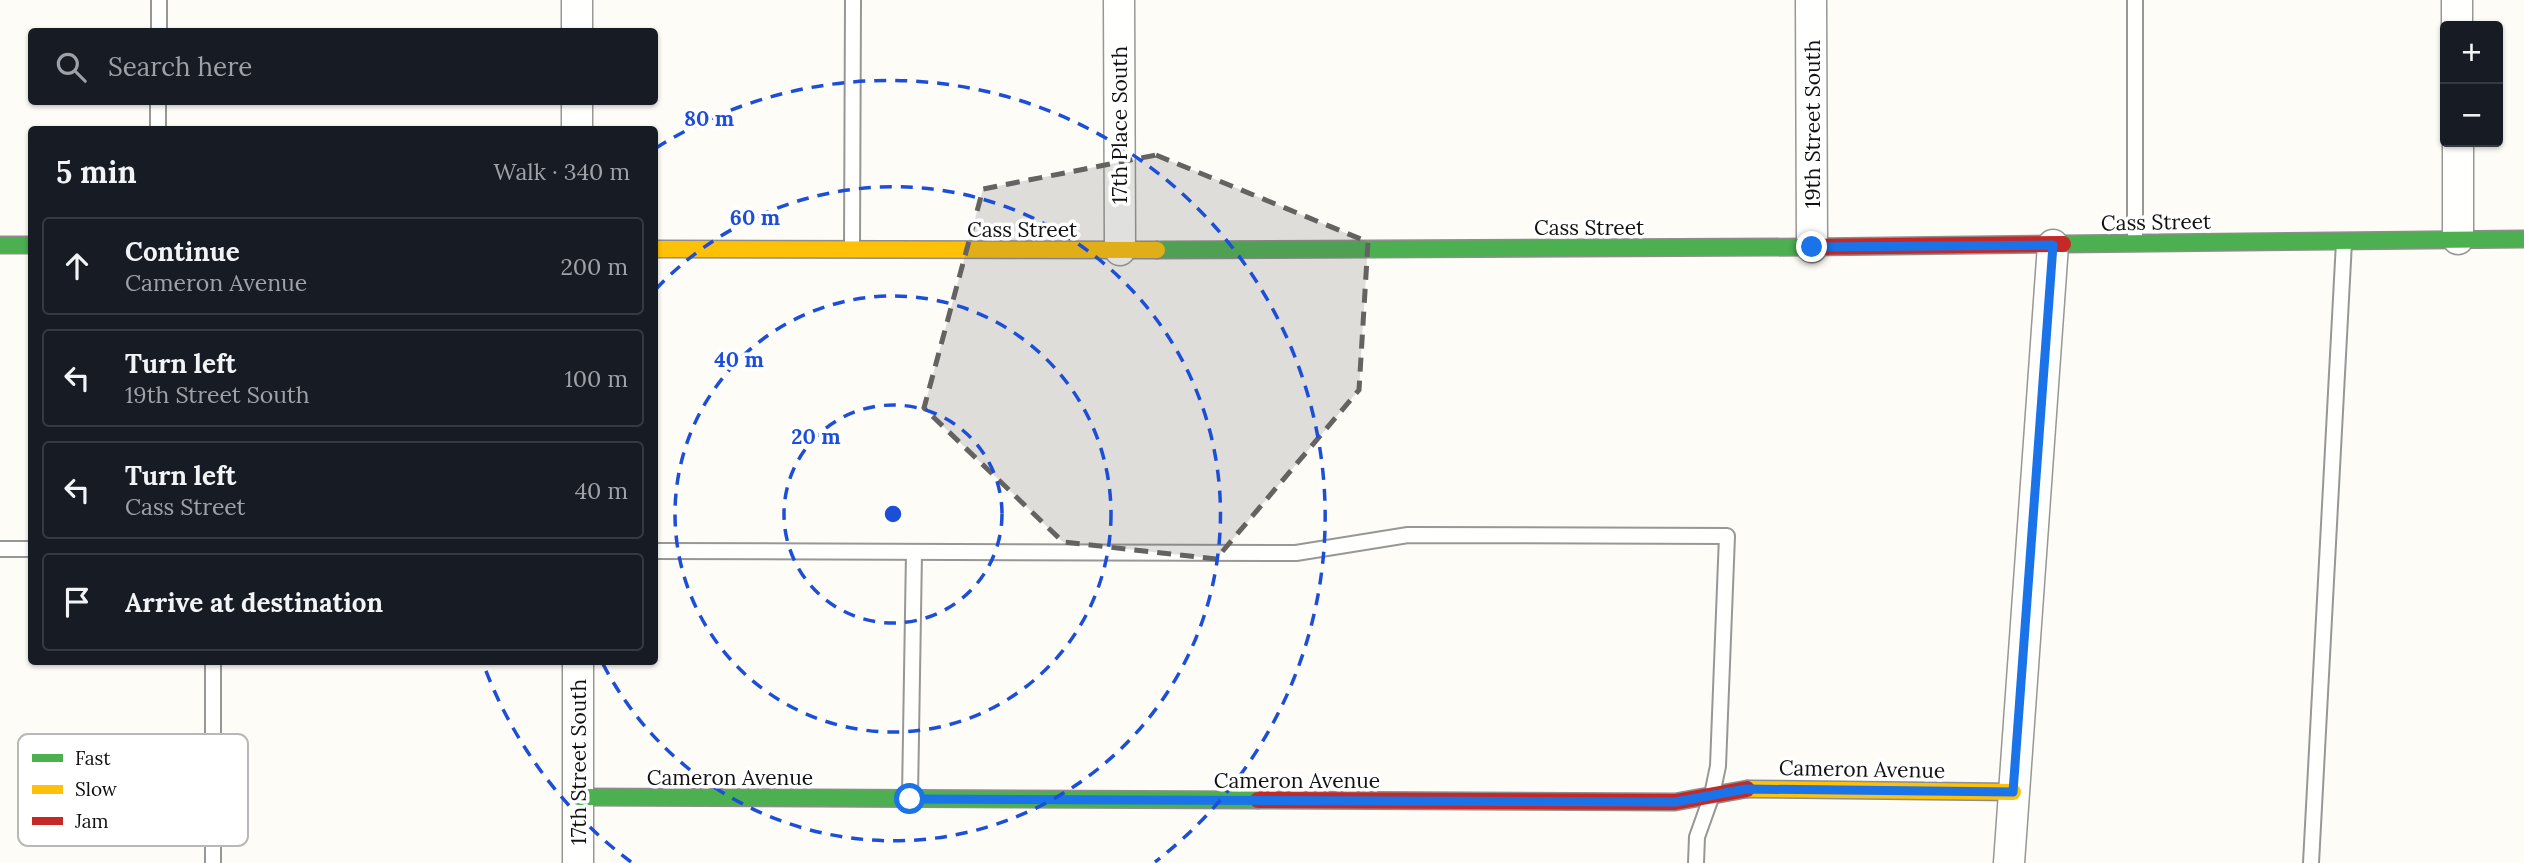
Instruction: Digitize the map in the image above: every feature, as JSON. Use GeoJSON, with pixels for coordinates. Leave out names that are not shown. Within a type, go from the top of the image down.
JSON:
{"type":"FeatureCollection","features":[{"type":"Feature","properties":{"kind":"street"},"geometry":{"type":"LineString","coordinates":[[577,0],[577,28]]}},
{"type":"Feature","properties":{"kind":"street","name":"17th Place South"},"geometry":{"type":"LineString","coordinates":[[1119,0],[1120,250]]}},
{"type":"Feature","properties":{"kind":"street","name":"19th Street South"},"geometry":{"type":"LineString","coordinates":[[1811,0],[1812,247]]}},
{"type":"Feature","properties":{"kind":"street"},"geometry":{"type":"LineString","coordinates":[[2457,0],[2457,21]]}},
{"type":"Feature","properties":{"kind":"street"},"geometry":{"type":"LineString","coordinates":[[577,105],[577,126]]}},
{"type":"Feature","properties":{"kind":"street"},"geometry":{"type":"LineString","coordinates":[[2458,147],[2458,239]]}},
{"type":"Feature","properties":{"kind":"street","name":"Cass Street"},"geometry":{"type":"LineString","coordinates":[[658,248],[1120,250],[1812,247],[2524,239]]}},
{"type":"Feature","properties":{"kind":"street"},"geometry":{"type":"LineString","coordinates":[[0,245],[28,245]]}},
{"type":"Feature","properties":{"kind":"street"},"geometry":{"type":"LineString","coordinates":[[2009,863],[2053,245]]}},
{"type":"Feature","properties":{"kind":"street","name":"17th Street South"},"geometry":{"type":"LineString","coordinates":[[578,665],[578,863]]}},
{"type":"Feature","properties":{"kind":"street","name":"Cameron Avenue"},"geometry":{"type":"LineString","coordinates":[[579,797],[1675,802],[1746,789],[2013,792]]}},
{"type":"Feature","properties":{"kind":"lane"},"geometry":{"type":"LineString","coordinates":[[159,0],[159,28]]}},
{"type":"Feature","properties":{"kind":"lane"},"geometry":{"type":"LineString","coordinates":[[852,249],[853,0]]}},
{"type":"Feature","properties":{"kind":"lane"},"geometry":{"type":"LineString","coordinates":[[2135,0],[2135,244]]}},
{"type":"Feature","properties":{"kind":"lane"},"geometry":{"type":"LineString","coordinates":[[158,105],[158,126]]}},
{"type":"Feature","properties":{"kind":"lane"},"geometry":{"type":"LineString","coordinates":[[2311,863],[2344,240]]}},
{"type":"Feature","properties":{"kind":"lane"},"geometry":{"type":"LineString","coordinates":[[658,551],[1296,553],[1408,535],[1727,536],[1717,766],[1712,794],[1697,837],[1696,863]]}},
{"type":"Feature","properties":{"kind":"lane"},"geometry":{"type":"LineString","coordinates":[[0,549],[28,549]]}},
{"type":"Feature","properties":{"kind":"lane"},"geometry":{"type":"LineString","coordinates":[[910,799],[914,553]]}},
{"type":"Feature","properties":{"kind":"lane"},"geometry":{"type":"LineString","coordinates":[[213,665],[213,734]]}},
{"type":"Feature","properties":{"kind":"highlighted area"},"geometry":{"type":"Polygon","coordinates":[[[1156,155],[1368,242],[1359,390],[1216,559],[1063,542],[924,408],[983,189],[1156,155]]]}},
{"type":"Feature","properties":{"kind":"traffic: fast"},"geometry":{"type":"LineString","coordinates":[[2063,244],[2524,239]]}},
{"type":"Feature","properties":{"kind":"traffic: fast"},"geometry":{"type":"LineString","coordinates":[[0,245],[28,245]]}},
{"type":"Feature","properties":{"kind":"traffic: fast"},"geometry":{"type":"LineString","coordinates":[[1157,250],[1806,247]]}},
{"type":"Feature","properties":{"kind":"traffic: fast"},"geometry":{"type":"LineString","coordinates":[[579,797],[1258,800]]}},
{"type":"Feature","properties":{"kind":"traffic: slow"},"geometry":{"type":"LineString","coordinates":[[658,249],[1157,250]]}},
{"type":"Feature","properties":{"kind":"traffic: slow"},"geometry":{"type":"LineString","coordinates":[[1747,789],[2013,792]]}},
{"type":"Feature","properties":{"kind":"traffic: jam"},"geometry":{"type":"LineString","coordinates":[[1806,247],[2063,244]]}},
{"type":"Feature","properties":{"kind":"traffic: jam"},"geometry":{"type":"LineString","coordinates":[[1258,800],[1675,802],[1747,789]]}},
{"type":"Feature","properties":{"kind":"route"},"geometry":{"type":"LineString","coordinates":[[910,799],[1675,802],[1746,789],[2013,792],[2053,245],[1812,247]]}}]}
